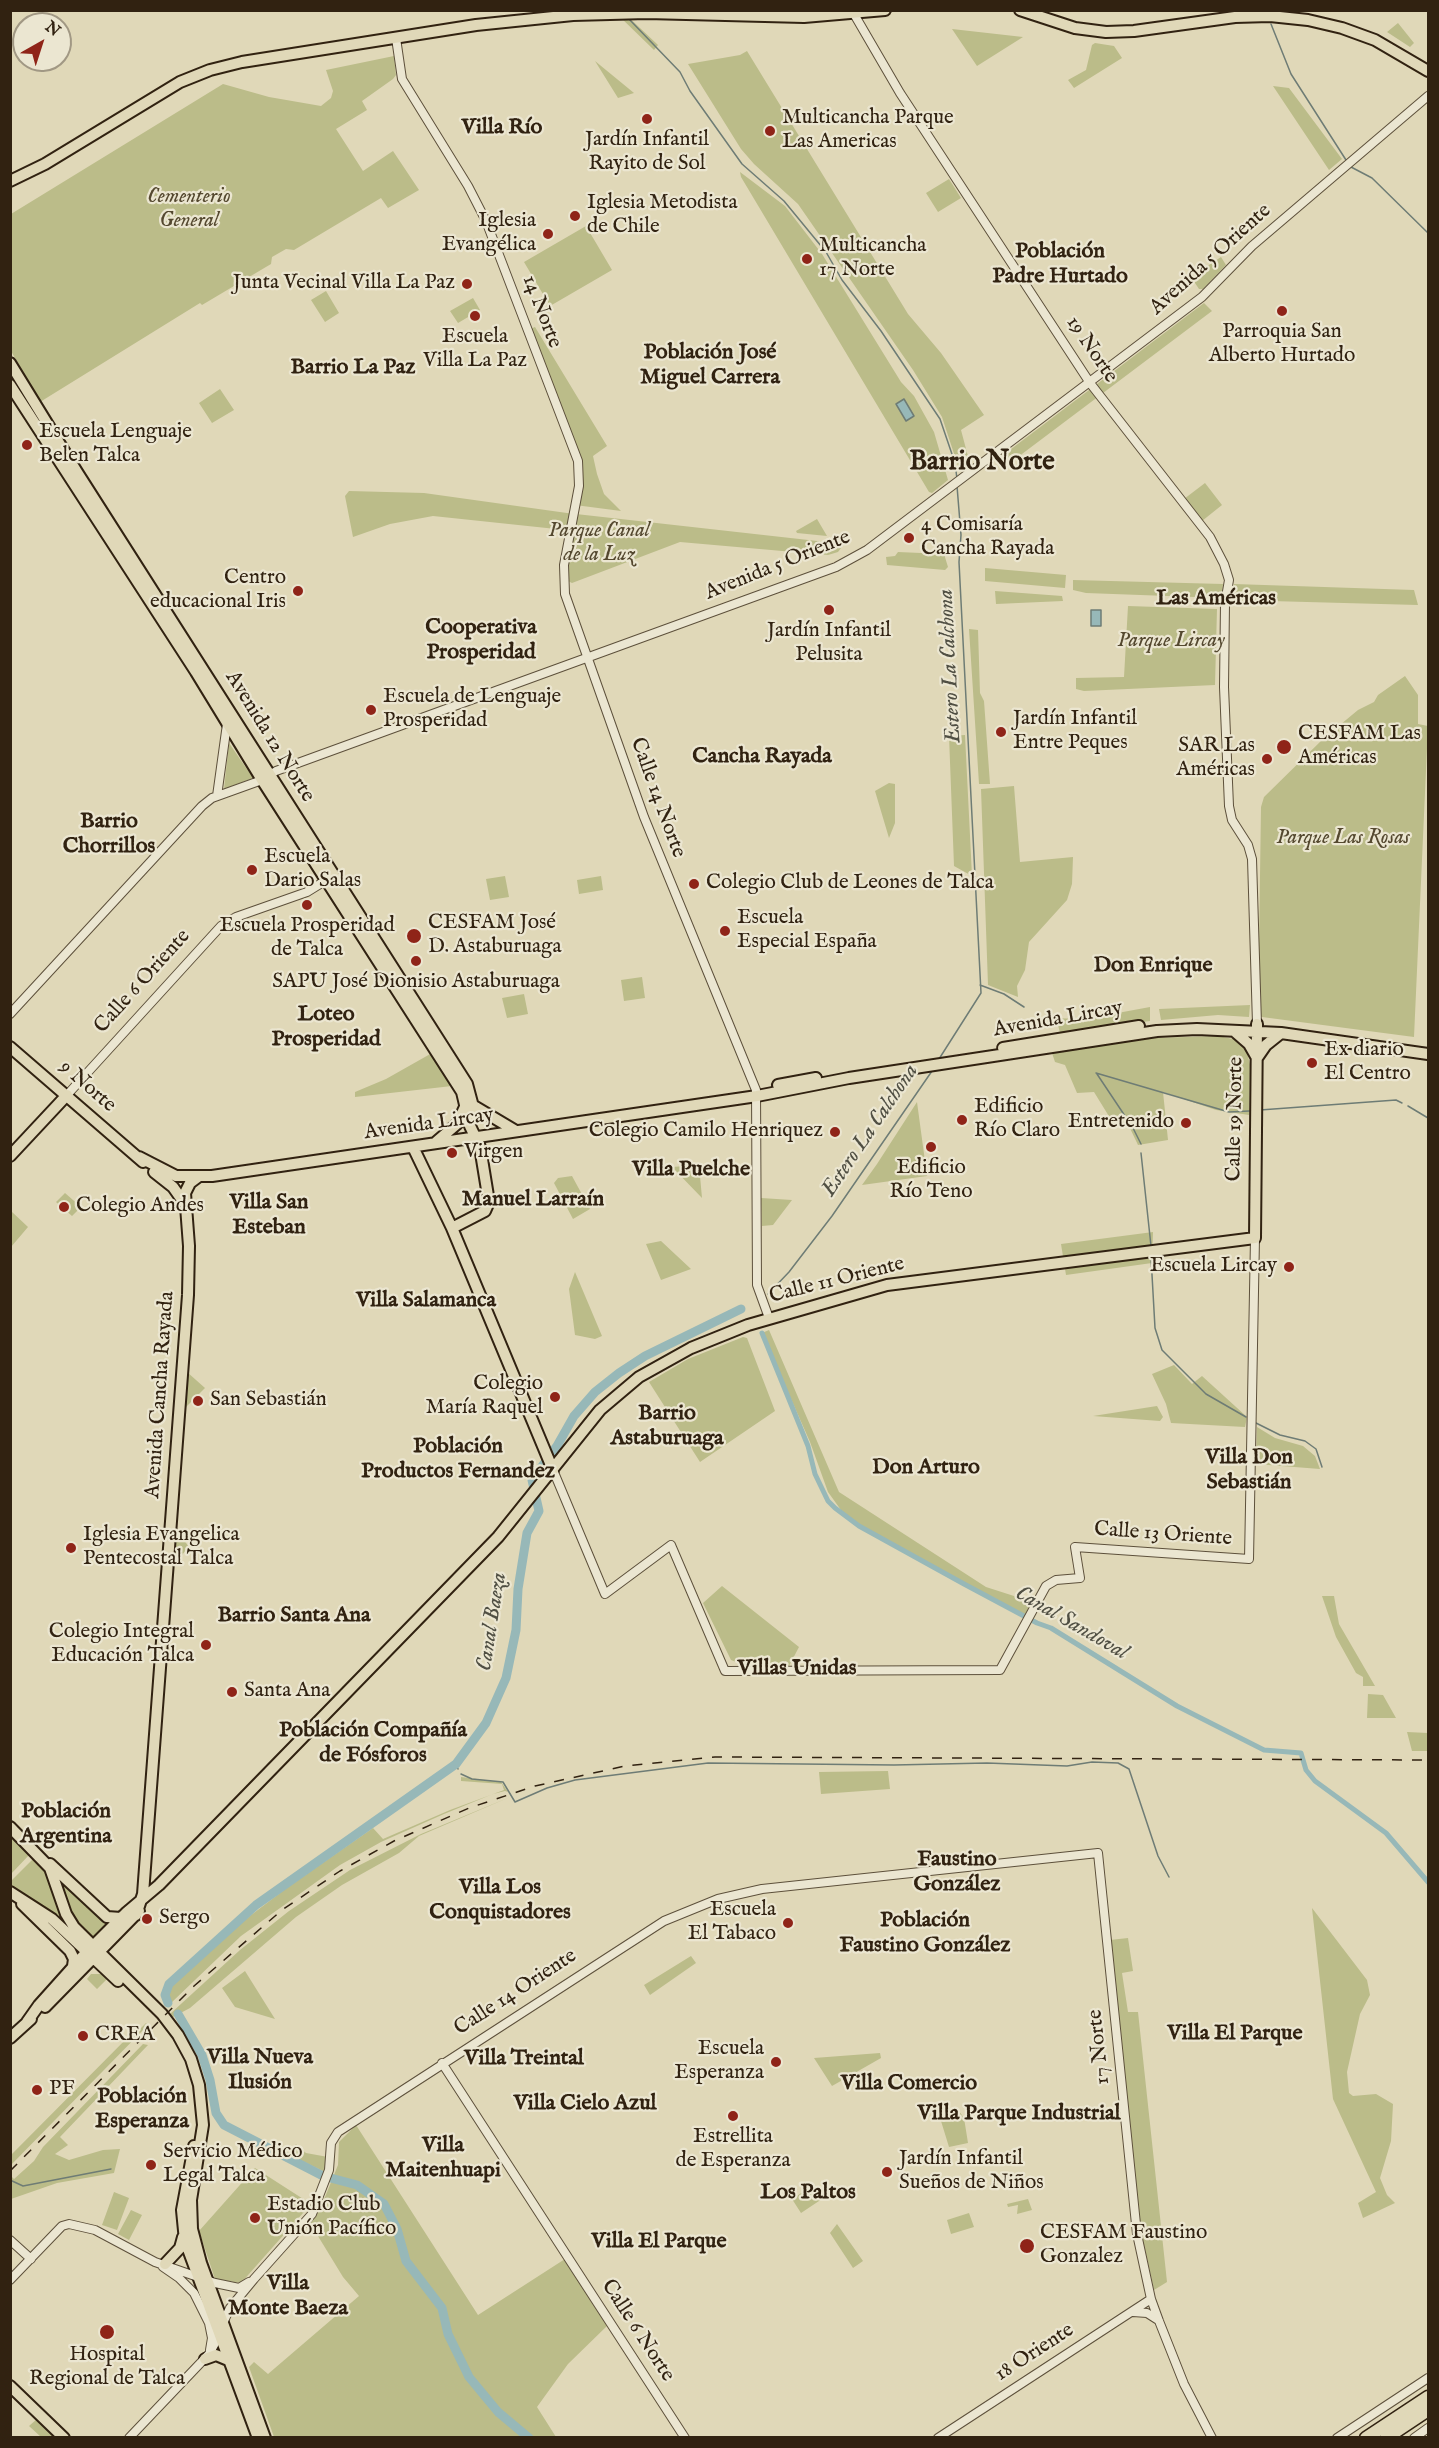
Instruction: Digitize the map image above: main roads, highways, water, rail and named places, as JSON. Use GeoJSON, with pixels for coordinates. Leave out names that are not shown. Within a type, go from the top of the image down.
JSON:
{"type":"FeatureCollection","features":[{"type":"Feature","properties":{"kind":"highway"},"geometry":{"type":"LineString","coordinates":[[1366,2438],[1428,2397]]}},
{"type":"Feature","properties":{"kind":"highway"},"geometry":{"type":"LineString","coordinates":[[1386,2438],[1428,2410]]}},
{"type":"Feature","properties":{"kind":"main road"},"geometry":{"type":"LineString","coordinates":[[10,181],[45,164],[174,85],[199,74],[242,62],[523,20],[647,13],[783,17],[854,14],[885,10]]}},
{"type":"Feature","properties":{"kind":"main road"},"geometry":{"type":"LineString","coordinates":[[1020,10],[1075,28],[1106,32],[1235,17],[1295,18],[1332,25],[1369,38],[1397,51],[1428,72]]}},
{"type":"Feature","properties":{"kind":"main road","name":"Avenida 12 Norte"},"geometry":{"type":"LineString","coordinates":[[10,363],[265,777],[467,1083],[488,1206],[482,1212],[452,1228]]}},
{"type":"Feature","properties":{"kind":"main road","name":"Avenida 12 Norte"},"geometry":{"type":"LineString","coordinates":[[10,385],[227,724],[265,777]]}},
{"type":"Feature","properties":{"kind":"main road","name":"Avenida Lircay"},"geometry":{"type":"LineString","coordinates":[[166,1176],[177,1184],[696,1104],[952,1060],[1090,1032],[1157,1024],[1257,1028],[1428,1047]]}},
{"type":"Feature","properties":{"kind":"main road","name":"Avenida Lircay"},"geometry":{"type":"LineString","coordinates":[[952,1060],[1157,1031],[1257,1028],[1428,1054]]}},
{"type":"Feature","properties":{"kind":"main road","name":"Calle 19 Norte"},"geometry":{"type":"LineString","coordinates":[[1254,1238],[1257,1028]]}},
{"type":"Feature","properties":{"kind":"main road"},"geometry":{"type":"LineString","coordinates":[[1234,1030],[1249,1044],[1257,1058],[1266,1045],[1281,1033]]}},
{"type":"Feature","properties":{"kind":"main road","name":"9 Norte"},"geometry":{"type":"LineString","coordinates":[[10,1047],[139,1157],[166,1176]]}},
{"type":"Feature","properties":{"kind":"main road","name":"Calle 6 Oriente"},"geometry":{"type":"LineString","coordinates":[[10,1156],[67,1095]]}},
{"type":"Feature","properties":{"kind":"main road"},"geometry":{"type":"LineString","coordinates":[[435,1143],[457,1124],[470,1105],[516,1132]]}},
{"type":"Feature","properties":{"kind":"main road"},"geometry":{"type":"LineString","coordinates":[[413,1147],[452,1228],[549,1466]]}},
{"type":"Feature","properties":{"kind":"main road"},"geometry":{"type":"LineString","coordinates":[[166,1176],[186,1202]]}},
{"type":"Feature","properties":{"kind":"main road","name":"Avenida Lircay"},"geometry":{"type":"LineString","coordinates":[[166,1176],[201,1179]]}},
{"type":"Feature","properties":{"kind":"main road"},"geometry":{"type":"LineString","coordinates":[[186,1202],[201,1179]]}},
{"type":"Feature","properties":{"kind":"main road"},"geometry":{"type":"LineString","coordinates":[[177,1184],[186,1202]]}},
{"type":"Feature","properties":{"kind":"main road","name":"Avenida Cancha Rayada"},"geometry":{"type":"LineString","coordinates":[[128,1915],[142,1900],[188,1295],[189,1246],[186,1202]]}},
{"type":"Feature","properties":{"kind":"main road","name":"Calle 11 Oriente"},"geometry":{"type":"LineString","coordinates":[[159,1885],[487,1549],[524,1507],[549,1466],[600,1410],[629,1383],[691,1348],[769,1318],[891,1285],[1254,1238]]}},
{"type":"Feature","properties":{"kind":"main road"},"geometry":{"type":"LineString","coordinates":[[10,1827],[106,1917],[128,1915]]}},
{"type":"Feature","properties":{"kind":"main road"},"geometry":{"type":"LineString","coordinates":[[40,1856],[53,1875],[69,1920],[93,1952],[163,2025],[188,2069],[197,2126],[183,2201],[183,2234],[180,2248],[160,2263]]}},
{"type":"Feature","properties":{"kind":"main road","name":"Avenida Cancha Rayada"},"geometry":{"type":"LineString","coordinates":[[128,1915],[143,1874]]}},
{"type":"Feature","properties":{"kind":"main road"},"geometry":{"type":"LineString","coordinates":[[142,1900],[159,1885]]}},
{"type":"Feature","properties":{"kind":"main road"},"geometry":{"type":"LineString","coordinates":[[10,2038],[159,1885]]}},
{"type":"Feature","properties":{"kind":"main road"},"geometry":{"type":"LineString","coordinates":[[13,1893],[52,1919],[93,1952],[168,2020],[183,2043],[199,2085],[204,2125],[190,2216],[196,2247],[266,2438]]}},
{"type":"Feature","properties":{"kind":"main road"},"geometry":{"type":"LineString","coordinates":[[13,1893],[70,1951],[74,1959],[73,1966]]}},
{"type":"Feature","properties":{"kind":"main road"},"geometry":{"type":"LineString","coordinates":[[27,2022],[73,1966],[93,1952]]}},
{"type":"Feature","properties":{"kind":"main road"},"geometry":{"type":"LineString","coordinates":[[183,2234],[196,2276],[258,2438]]}},
{"type":"Feature","properties":{"kind":"main road"},"geometry":{"type":"LineString","coordinates":[[207,2356],[216,2355],[228,2360]]}},
{"type":"Feature","properties":{"kind":"main road"},"geometry":{"type":"LineString","coordinates":[[10,2386],[64,2438]]}},
{"type":"Feature","properties":{"kind":"water"},"geometry":{"type":"Polygon","coordinates":[[[904,399],[914,416],[906,421],[896,404],[904,399]]]}},
{"type":"Feature","properties":{"kind":"water"},"geometry":{"type":"Polygon","coordinates":[[[1091,610],[1101,610],[1101,626],[1091,626],[1091,610]]]}},
{"type":"Feature","properties":{"kind":"waterway","name":"Estero La Calchona"},"geometry":{"type":"LineString","coordinates":[[628,18],[680,72],[690,91],[742,164],[784,201],[826,252],[842,280],[881,331],[940,419],[955,463],[957,479]]}},
{"type":"Feature","properties":{"kind":"waterway"},"geometry":{"type":"LineString","coordinates":[[1271,24],[1291,74],[1346,160]]}},
{"type":"Feature","properties":{"kind":"waterway"},"geometry":{"type":"LineString","coordinates":[[1351,167],[1372,178],[1428,233]]}},
{"type":"Feature","properties":{"kind":"waterway","name":"Estero La Calchona"},"geometry":{"type":"LineString","coordinates":[[939,1059],[981,993],[957,486]]}},
{"type":"Feature","properties":{"kind":"waterway"},"geometry":{"type":"LineString","coordinates":[[980,985],[1004,994],[1024,1007]]}},
{"type":"Feature","properties":{"kind":"waterway","name":"Estero La Calchona"},"geometry":{"type":"LineString","coordinates":[[768,1294],[789,1272],[832,1216],[932,1071]]}},
{"type":"Feature","properties":{"kind":"waterway"},"geometry":{"type":"LineString","coordinates":[[1096,1073],[1229,1112],[1249,1111]]}},
{"type":"Feature","properties":{"kind":"waterway"},"geometry":{"type":"LineString","coordinates":[[1097,1074],[1141,1144]]}},
{"type":"Feature","properties":{"kind":"waterway"},"geometry":{"type":"LineString","coordinates":[[1260,1110],[1396,1100],[1402,1103]]}},
{"type":"Feature","properties":{"kind":"waterway"},"geometry":{"type":"LineString","coordinates":[[1408,1106],[1428,1118]]}},
{"type":"Feature","properties":{"kind":"waterway"},"geometry":{"type":"LineString","coordinates":[[1141,1153],[1151,1246]]}},
{"type":"Feature","properties":{"kind":"waterway"},"geometry":{"type":"LineString","coordinates":[[1151,1257],[1155,1328],[1162,1350],[1206,1394],[1246,1417]]}},
{"type":"Feature","properties":{"kind":"waterway","name":"Canal Baeza"},"geometry":{"type":"LineString","coordinates":[[168,2003],[165,1995],[169,1984],[256,1905],[456,1764],[486,1723],[506,1678],[516,1630],[518,1589],[527,1533],[539,1511],[532,1480],[557,1446],[574,1416],[595,1392],[645,1356],[741,1309]]}},
{"type":"Feature","properties":{"kind":"waterway","name":"Canal Sandoval"},"geometry":{"type":"LineString","coordinates":[[762,1333],[808,1446],[815,1474],[828,1501],[835,1508],[859,1526],[1037,1623],[1051,1628],[1177,1706],[1264,1750],[1301,1753],[1306,1770],[1315,1781],[1386,1833],[1428,1882]]}},
{"type":"Feature","properties":{"kind":"waterway"},"geometry":{"type":"LineString","coordinates":[[1256,1423],[1280,1435],[1305,1441],[1316,1449],[1322,1467]]}},
{"type":"Feature","properties":{"kind":"waterway"},"geometry":{"type":"LineString","coordinates":[[461,1774],[472,1779],[503,1782],[515,1802],[547,1788],[575,1780],[708,1763],[894,1765],[987,1763],[1067,1766],[1092,1762],[1118,1763],[1129,1769],[1158,1856],[1169,1877]]}},
{"type":"Feature","properties":{"kind":"waterway","name":"Canal Baeza"},"geometry":{"type":"LineString","coordinates":[[456,1764],[458,1769]]}},
{"type":"Feature","properties":{"kind":"waterway","name":"Canal Baeza"},"geometry":{"type":"LineString","coordinates":[[178,2014],[202,2055],[210,2080],[216,2113],[224,2125],[323,2176],[357,2185],[384,2204],[397,2229],[406,2261],[442,2308],[448,2334],[469,2377],[498,2412],[529,2438]]}},
{"type":"Feature","properties":{"kind":"waterway"},"geometry":{"type":"LineString","coordinates":[[10,2180],[23,2186],[111,2169]]}},
{"type":"Feature","properties":{"kind":"railway"},"geometry":{"type":"LineString","coordinates":[[10,2171],[194,1986],[282,1910],[340,1871],[394,1841],[469,1808],[535,1786],[625,1766],[715,1757],[1428,1760]]}},
{"type":"Feature","properties":{"kind":"place","name":"Jardín Infantil Rayito de Sol"},"geometry":{"type":"Point","coordinates":[647,119]}},
{"type":"Feature","properties":{"kind":"place","name":"Multicancha Parque Las Americas"},"geometry":{"type":"Point","coordinates":[770,131]}},
{"type":"Feature","properties":{"kind":"place","name":"Iglesia Metodista de Chile"},"geometry":{"type":"Point","coordinates":[575,216]}},
{"type":"Feature","properties":{"kind":"place","name":"Iglesia Evangélica"},"geometry":{"type":"Point","coordinates":[548,234]}},
{"type":"Feature","properties":{"kind":"place","name":"Multicancha 17 Norte"},"geometry":{"type":"Point","coordinates":[807,259]}},
{"type":"Feature","properties":{"kind":"place","name":"Junta Vecinal Villa La Paz"},"geometry":{"type":"Point","coordinates":[467,284]}},
{"type":"Feature","properties":{"kind":"place","name":"Parroquia San Alberto Hurtado"},"geometry":{"type":"Point","coordinates":[1282,311]}},
{"type":"Feature","properties":{"kind":"place","name":"Escuela Villa La Paz"},"geometry":{"type":"Point","coordinates":[475,316]}},
{"type":"Feature","properties":{"kind":"place","name":"Escuela Lenguaje Belen Talca"},"geometry":{"type":"Point","coordinates":[27,445]}},
{"type":"Feature","properties":{"kind":"place","name":"4 Comisaría Cancha Rayada"},"geometry":{"type":"Point","coordinates":[909,538]}},
{"type":"Feature","properties":{"kind":"place","name":"Centro educacional Iris"},"geometry":{"type":"Point","coordinates":[298,591]}},
{"type":"Feature","properties":{"kind":"place","name":"Jardín Infantil Pelusita"},"geometry":{"type":"Point","coordinates":[829,610]}},
{"type":"Feature","properties":{"kind":"place","name":"Escuela de Lenguaje Prosperidad"},"geometry":{"type":"Point","coordinates":[371,710]}},
{"type":"Feature","properties":{"kind":"place","name":"Jardín Infantil Entre Peques"},"geometry":{"type":"Point","coordinates":[1001,732]}},
{"type":"Feature","properties":{"kind":"place","name":"CESFAM Las Américas"},"geometry":{"type":"Point","coordinates":[1284,747]}},
{"type":"Feature","properties":{"kind":"place","name":"SAR Las Américas"},"geometry":{"type":"Point","coordinates":[1267,759]}},
{"type":"Feature","properties":{"kind":"place","name":"Escuela Dario Salas"},"geometry":{"type":"Point","coordinates":[252,870]}},
{"type":"Feature","properties":{"kind":"place","name":"Colegio Club de Leones de Talca"},"geometry":{"type":"Point","coordinates":[694,884]}},
{"type":"Feature","properties":{"kind":"place","name":"Escuela Prosperidad de Talca"},"geometry":{"type":"Point","coordinates":[307,905]}},
{"type":"Feature","properties":{"kind":"place","name":"Escuela Especial España"},"geometry":{"type":"Point","coordinates":[725,931]}},
{"type":"Feature","properties":{"kind":"place","name":"CESFAM José D. Astaburuaga"},"geometry":{"type":"Point","coordinates":[414,936]}},
{"type":"Feature","properties":{"kind":"place","name":"SAPU José Dionisio Astaburuaga"},"geometry":{"type":"Point","coordinates":[416,961]}},
{"type":"Feature","properties":{"kind":"place","name":"Ex diario El Centro"},"geometry":{"type":"Point","coordinates":[1312,1063]}},
{"type":"Feature","properties":{"kind":"place","name":"Edificio Río Claro"},"geometry":{"type":"Point","coordinates":[962,1120]}},
{"type":"Feature","properties":{"kind":"place","name":"Entretenido"},"geometry":{"type":"Point","coordinates":[1186,1123]}},
{"type":"Feature","properties":{"kind":"place","name":"Colegio Camilo Henriquez"},"geometry":{"type":"Point","coordinates":[835,1132]}},
{"type":"Feature","properties":{"kind":"place","name":"Edificio Río Teno"},"geometry":{"type":"Point","coordinates":[931,1147]}},
{"type":"Feature","properties":{"kind":"place","name":"Virgen"},"geometry":{"type":"Point","coordinates":[452,1153]}},
{"type":"Feature","properties":{"kind":"place","name":"Colegio Andes"},"geometry":{"type":"Point","coordinates":[64,1207]}},
{"type":"Feature","properties":{"kind":"place","name":"Escuela Lircay"},"geometry":{"type":"Point","coordinates":[1289,1267]}},
{"type":"Feature","properties":{"kind":"place","name":"Colegio María Raquel"},"geometry":{"type":"Point","coordinates":[555,1397]}},
{"type":"Feature","properties":{"kind":"place","name":"San Sebastián"},"geometry":{"type":"Point","coordinates":[198,1401]}},
{"type":"Feature","properties":{"kind":"place","name":"Iglesia Evangelica Pentecostal Talca"},"geometry":{"type":"Point","coordinates":[71,1548]}},
{"type":"Feature","properties":{"kind":"place","name":"Colegio Integral Educación Talca"},"geometry":{"type":"Point","coordinates":[206,1645]}},
{"type":"Feature","properties":{"kind":"place","name":"Santa Ana"},"geometry":{"type":"Point","coordinates":[232,1692]}},
{"type":"Feature","properties":{"kind":"place","name":"Sergo"},"geometry":{"type":"Point","coordinates":[147,1919]}},
{"type":"Feature","properties":{"kind":"place","name":"Escuela El Tabaco"},"geometry":{"type":"Point","coordinates":[788,1923]}},
{"type":"Feature","properties":{"kind":"place","name":"CREA"},"geometry":{"type":"Point","coordinates":[83,2036]}},
{"type":"Feature","properties":{"kind":"place","name":"Escuela Esperanza"},"geometry":{"type":"Point","coordinates":[776,2062]}},
{"type":"Feature","properties":{"kind":"place","name":"PF"},"geometry":{"type":"Point","coordinates":[37,2090]}},
{"type":"Feature","properties":{"kind":"place","name":"Estrellita de Esperanza"},"geometry":{"type":"Point","coordinates":[733,2116]}},
{"type":"Feature","properties":{"kind":"place","name":"Servicio Médico Legal Talca"},"geometry":{"type":"Point","coordinates":[151,2165]}},
{"type":"Feature","properties":{"kind":"place","name":"Jardín Infantil Sueños de Niños"},"geometry":{"type":"Point","coordinates":[887,2172]}},
{"type":"Feature","properties":{"kind":"place","name":"Estadio Club Unión Pacífico"},"geometry":{"type":"Point","coordinates":[255,2218]}},
{"type":"Feature","properties":{"kind":"place","name":"CESFAM Faustino Gonzalez"},"geometry":{"type":"Point","coordinates":[1027,2246]}},
{"type":"Feature","properties":{"kind":"place","name":"Hospital Regional de Talca"},"geometry":{"type":"Point","coordinates":[107,2332]}},
{"type":"Feature","properties":{"kind":"district","name":"Villa Río"},"geometry":{"type":"Point","coordinates":[502,128]}},
{"type":"Feature","properties":{"kind":"district","name":"Población Padre Hurtado"},"geometry":{"type":"Point","coordinates":[1060,264]}},
{"type":"Feature","properties":{"kind":"district","name":"Población José Miguel Carrera"},"geometry":{"type":"Point","coordinates":[710,366]}},
{"type":"Feature","properties":{"kind":"district","name":"Barrio La Paz"},"geometry":{"type":"Point","coordinates":[353,368]}},
{"type":"Feature","properties":{"kind":"district","name":"Barrio Norte"},"geometry":{"type":"Point","coordinates":[982,463]}},
{"type":"Feature","properties":{"kind":"district","name":"Las Américas"},"geometry":{"type":"Point","coordinates":[1216,599]}},
{"type":"Feature","properties":{"kind":"district","name":"Cooperativa Prosperidad"},"geometry":{"type":"Point","coordinates":[481,640]}},
{"type":"Feature","properties":{"kind":"district","name":"Cancha Rayada"},"geometry":{"type":"Point","coordinates":[762,757]}},
{"type":"Feature","properties":{"kind":"district","name":"Barrio Chorrillos"},"geometry":{"type":"Point","coordinates":[109,834]}},
{"type":"Feature","properties":{"kind":"district","name":"Don Enrique"},"geometry":{"type":"Point","coordinates":[1153,966]}},
{"type":"Feature","properties":{"kind":"district","name":"Loteo Prosperidad"},"geometry":{"type":"Point","coordinates":[326,1028]}},
{"type":"Feature","properties":{"kind":"district","name":"Villa Puelche"},"geometry":{"type":"Point","coordinates":[691,1170]}},
{"type":"Feature","properties":{"kind":"district","name":"Manuel Larraín"},"geometry":{"type":"Point","coordinates":[533,1200]}},
{"type":"Feature","properties":{"kind":"district","name":"Villa San Esteban"},"geometry":{"type":"Point","coordinates":[269,1216]}},
{"type":"Feature","properties":{"kind":"district","name":"Villa Salamanca"},"geometry":{"type":"Point","coordinates":[426,1301]}},
{"type":"Feature","properties":{"kind":"district","name":"Barrio Astaburuaga"},"geometry":{"type":"Point","coordinates":[667,1426]}},
{"type":"Feature","properties":{"kind":"district","name":"Población Productos Fernandez"},"geometry":{"type":"Point","coordinates":[458,1460]}},
{"type":"Feature","properties":{"kind":"district","name":"Don Arturo"},"geometry":{"type":"Point","coordinates":[926,1468]}},
{"type":"Feature","properties":{"kind":"district","name":"Villa Don Sebastián"},"geometry":{"type":"Point","coordinates":[1249,1470]}},
{"type":"Feature","properties":{"kind":"district","name":"Barrio Santa Ana"},"geometry":{"type":"Point","coordinates":[294,1616]}},
{"type":"Feature","properties":{"kind":"district","name":"Villas Unidas"},"geometry":{"type":"Point","coordinates":[797,1669]}},
{"type":"Feature","properties":{"kind":"district","name":"Población Compañía de Fósforos"},"geometry":{"type":"Point","coordinates":[373,1744]}},
{"type":"Feature","properties":{"kind":"district","name":"Población Argentina"},"geometry":{"type":"Point","coordinates":[66,1824]}},
{"type":"Feature","properties":{"kind":"district","name":"Faustino González"},"geometry":{"type":"Point","coordinates":[957,1872]}},
{"type":"Feature","properties":{"kind":"district","name":"Villa Los Conquistadores"},"geometry":{"type":"Point","coordinates":[500,1901]}},
{"type":"Feature","properties":{"kind":"district","name":"Población Faustino González"},"geometry":{"type":"Point","coordinates":[925,1934]}},
{"type":"Feature","properties":{"kind":"district","name":"Villa El Parque"},"geometry":{"type":"Point","coordinates":[1235,2034]}},
{"type":"Feature","properties":{"kind":"district","name":"Villa Treintal"},"geometry":{"type":"Point","coordinates":[524,2059]}},
{"type":"Feature","properties":{"kind":"district","name":"Villa Nueva Ilusión"},"geometry":{"type":"Point","coordinates":[260,2070]}},
{"type":"Feature","properties":{"kind":"district","name":"Villa Comercio"},"geometry":{"type":"Point","coordinates":[909,2084]}},
{"type":"Feature","properties":{"kind":"district","name":"Villa Cielo Azul"},"geometry":{"type":"Point","coordinates":[585,2104]}},
{"type":"Feature","properties":{"kind":"district","name":"Población Esperanza"},"geometry":{"type":"Point","coordinates":[142,2110]}},
{"type":"Feature","properties":{"kind":"district","name":"Villa Parque Industrial"},"geometry":{"type":"Point","coordinates":[1019,2114]}},
{"type":"Feature","properties":{"kind":"district","name":"Villa Maitenhuapi"},"geometry":{"type":"Point","coordinates":[443,2158]}},
{"type":"Feature","properties":{"kind":"district","name":"Los Paltos"},"geometry":{"type":"Point","coordinates":[808,2193]}},
{"type":"Feature","properties":{"kind":"district","name":"Villa El Parque"},"geometry":{"type":"Point","coordinates":[659,2242]}},
{"type":"Feature","properties":{"kind":"district","name":"Villa Monte Baeza"},"geometry":{"type":"Point","coordinates":[288,2296]}},
{"type":"Feature","properties":{"kind":"park label","name":"Cementerio General"},"geometry":{"type":"Point","coordinates":[189,210]}},
{"type":"Feature","properties":{"kind":"park label","name":"Parque Canal de la Luz"},"geometry":{"type":"Point","coordinates":[599,544]}},
{"type":"Feature","properties":{"kind":"park label","name":"Parque Lircay"},"geometry":{"type":"Point","coordinates":[1171,642]}},
{"type":"Feature","properties":{"kind":"park label","name":"Parque Las Rosas"},"geometry":{"type":"Point","coordinates":[1343,839]}}]}
